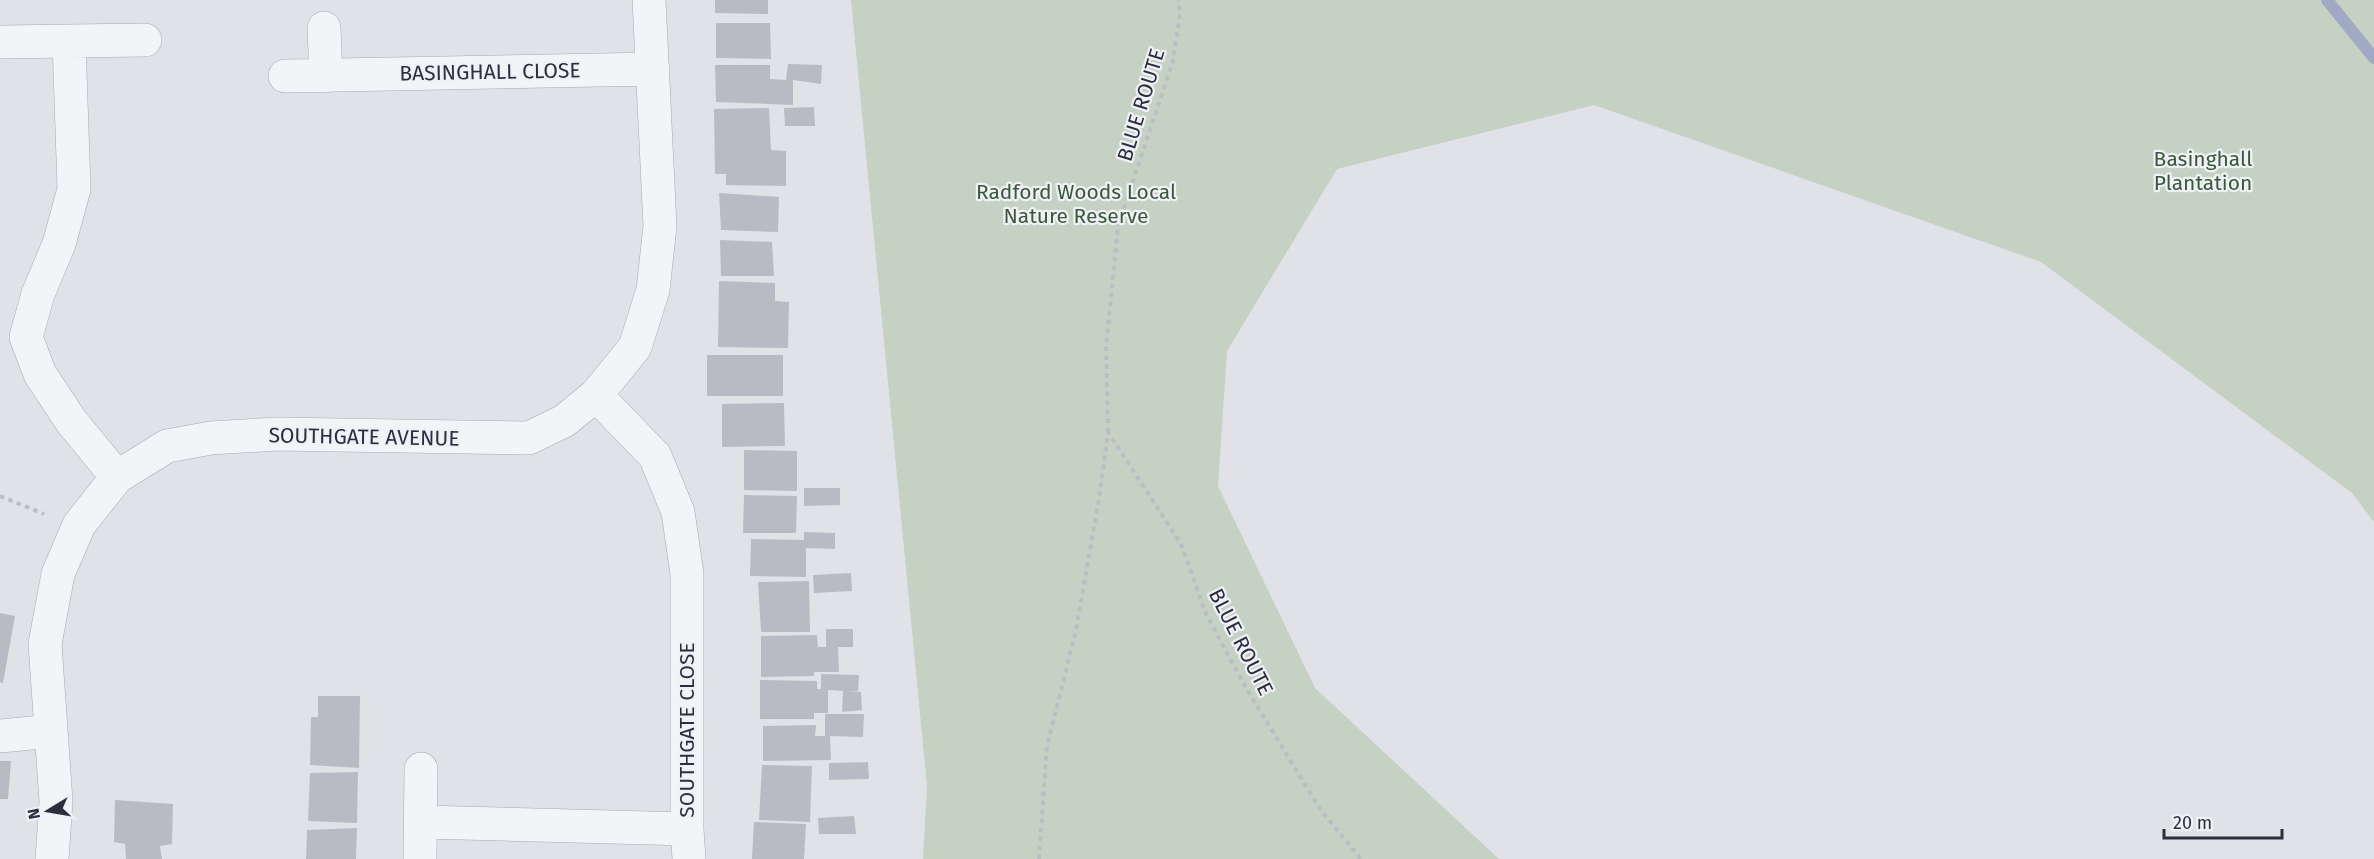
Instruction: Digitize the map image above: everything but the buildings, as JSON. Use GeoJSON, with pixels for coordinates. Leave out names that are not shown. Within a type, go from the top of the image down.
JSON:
{"type":"FeatureCollection","features":[{"type":"Feature","properties":{"kind":"street","name":"SOUTHGATE AVENUE"},"geometry":{"type":"LineString","coordinates":[[52,859],[57,801],[45,644],[58,574],[79,525],[117,477],[167,446],[211,438],[277,434],[529,438],[564,422],[596,395],[635,347],[653,290],[660,226],[649,0]]}},
{"type":"Feature","properties":{"kind":"street"},"geometry":{"type":"LineString","coordinates":[[324,28],[326,76]]}},
{"type":"Feature","properties":{"kind":"street"},"geometry":{"type":"LineString","coordinates":[[0,42],[145,40]]}},
{"type":"Feature","properties":{"kind":"street"},"geometry":{"type":"LineString","coordinates":[[69,41],[74,189],[59,244],[38,294],[26,337],[40,374],[71,421],[117,477]]}},
{"type":"Feature","properties":{"kind":"street","name":"BASINGHALL CLOSE"},"geometry":{"type":"LineString","coordinates":[[285,76],[653,69]]}},
{"type":"Feature","properties":{"kind":"street","name":"SOUTHGATE CLOSE"},"geometry":{"type":"LineString","coordinates":[[421,822],[688,844],[687,574],[678,512],[655,456],[596,395]]}},
{"type":"Feature","properties":{"kind":"street"},"geometry":{"type":"LineString","coordinates":[[0,736],[51,731]]}},
{"type":"Feature","properties":{"kind":"street"},"geometry":{"type":"LineString","coordinates":[[420,859],[421,769]]}},
{"type":"Feature","properties":{"kind":"path","name":"BLUE ROUTE"},"geometry":{"type":"LineString","coordinates":[[1039,859],[1047,746],[1076,630],[1100,499],[1108,432],[1106,347],[1118,226],[1173,61],[1180,13],[1178,0]]}},
{"type":"Feature","properties":{"kind":"path","name":"BLUE ROUTE"},"geometry":{"type":"LineString","coordinates":[[1108,432],[1181,544],[1206,614],[1246,688],[1320,809],[1361,859]]}},
{"type":"Feature","properties":{"kind":"path"},"geometry":{"type":"LineString","coordinates":[[0,496],[30,510],[79,525]]}},
{"type":"Feature","properties":{"kind":"green space","name":"Radford Woods Local Nature Reserve"},"geometry":{"type":"Polygon","coordinates":[[[851,0],[2374,0],[2374,522],[2352,493],[2041,262],[1594,105],[1337,169],[1227,351],[1218,486],[1315,688],[1499,859],[923,859],[927,786],[851,0]]]}},
{"type":"Feature","properties":{"kind":"waterway"},"geometry":{"type":"LineString","coordinates":[[2327,0],[2374,58]]}},
{"type":"Feature","properties":{"kind":"park label","name":"Basinghall Plantation"},"geometry":{"type":"Point","coordinates":[2203,171]}}]}
